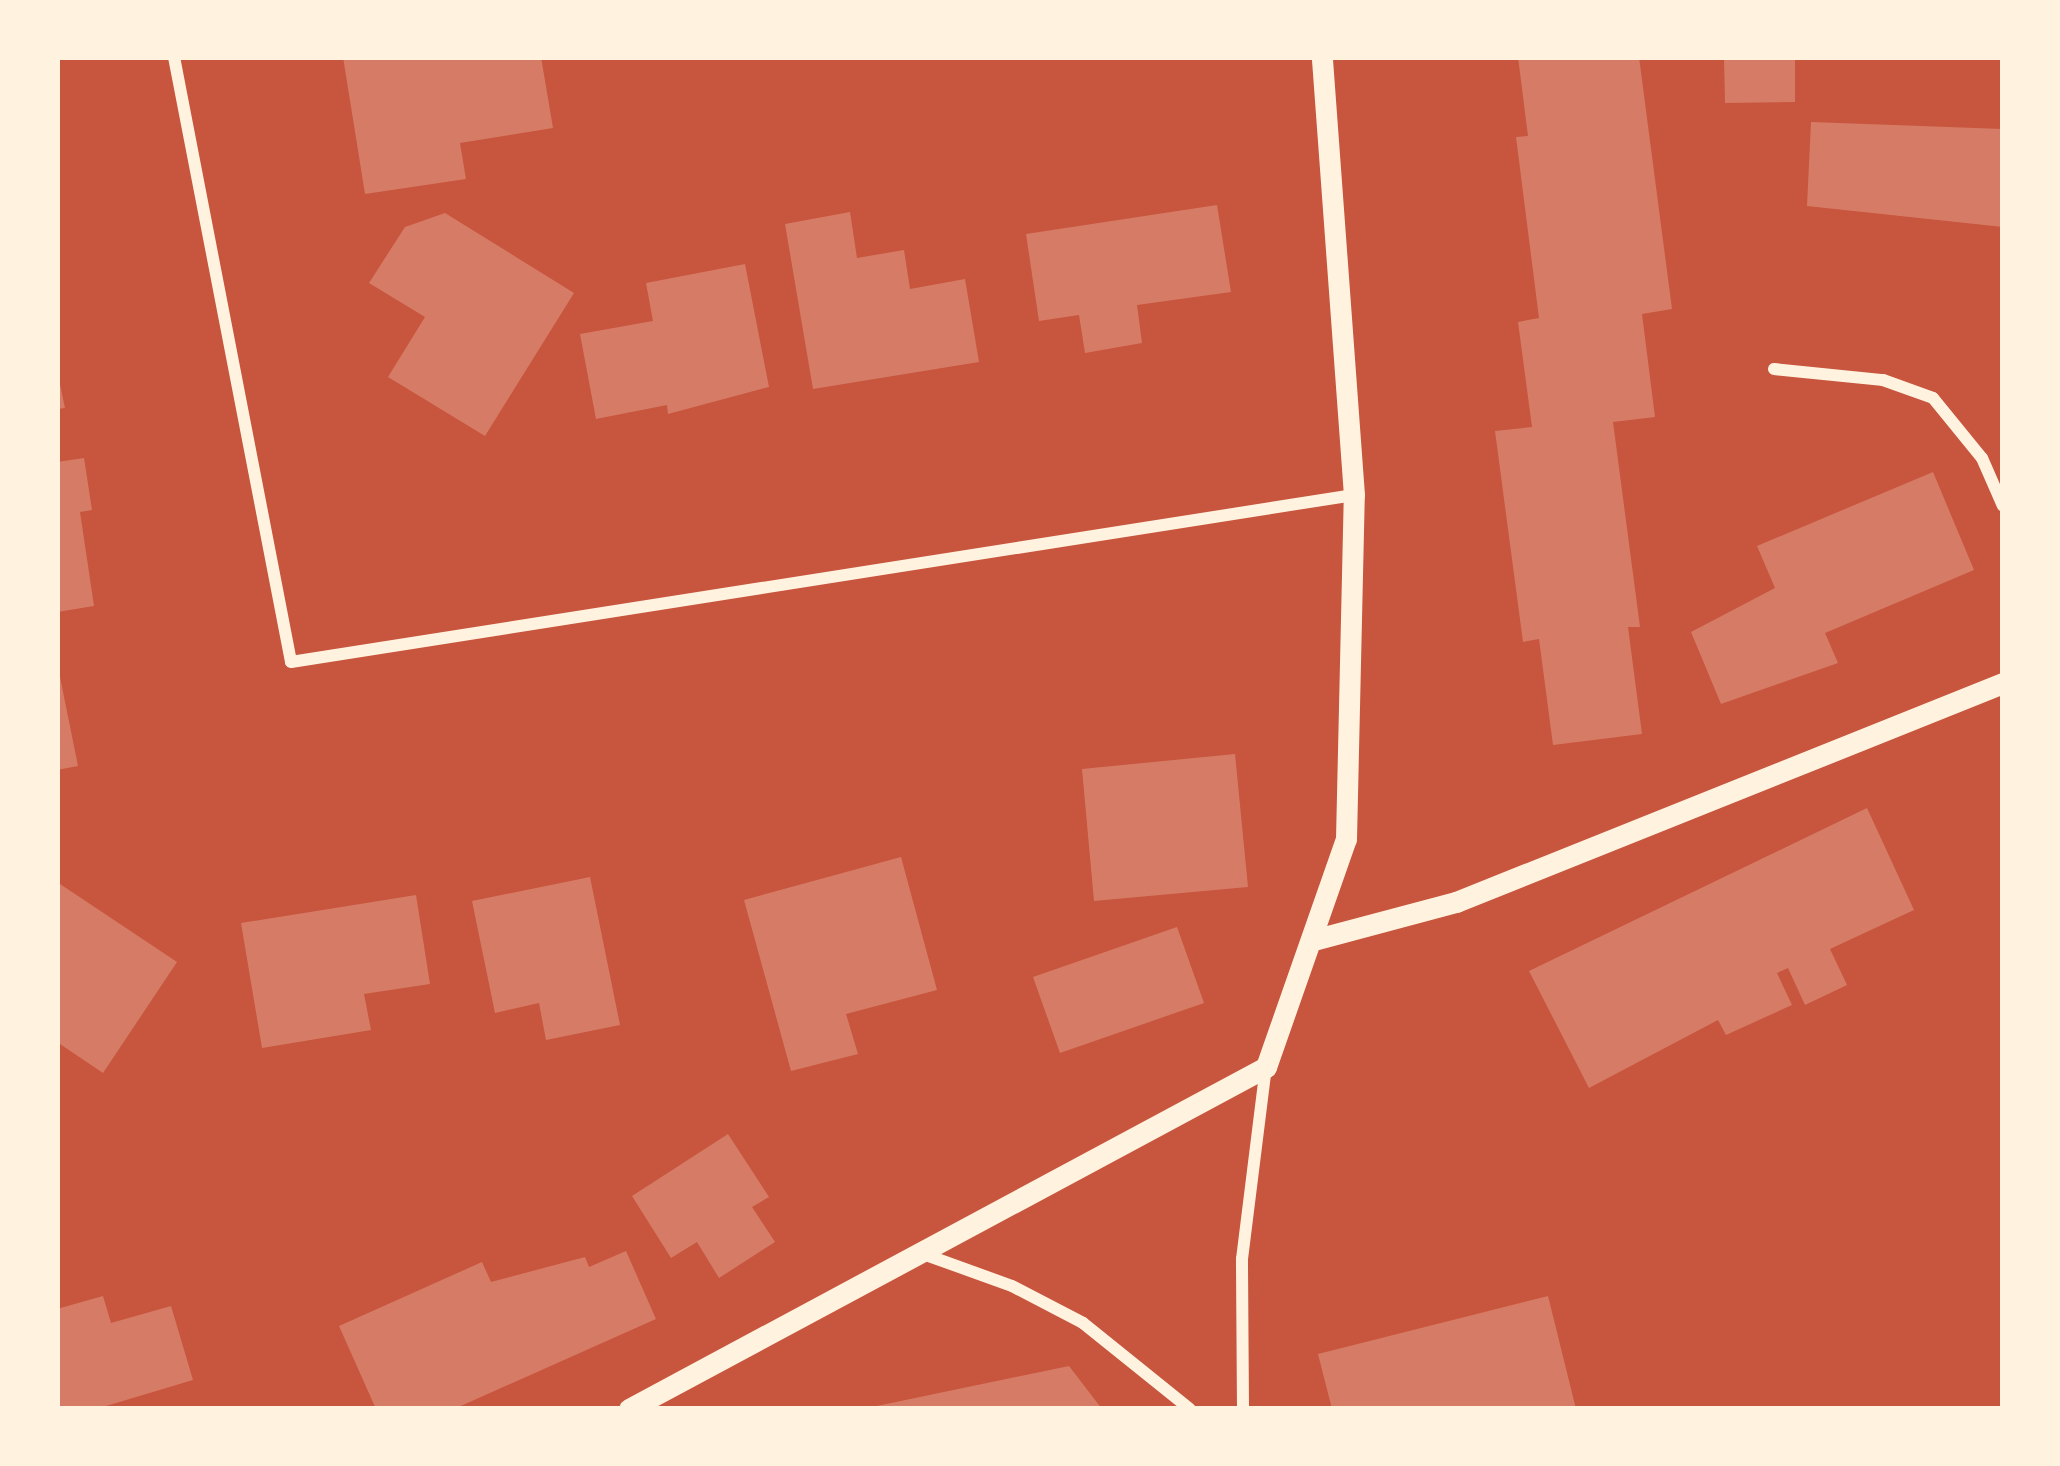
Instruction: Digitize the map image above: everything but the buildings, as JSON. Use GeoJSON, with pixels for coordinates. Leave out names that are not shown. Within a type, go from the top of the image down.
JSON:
{"type":"FeatureCollection","features":[{"type":"Feature","properties":{"kind":"street"},"geometry":{"type":"LineString","coordinates":[[174,57],[291,662],[1354,495]]}},
{"type":"Feature","properties":{"kind":"street"},"geometry":{"type":"LineString","coordinates":[[1244,1409],[1242,1259],[1266,1067],[1317,939],[1346,839],[1354,495],[1322,57]]}},
{"type":"Feature","properties":{"kind":"street"},"geometry":{"type":"LineString","coordinates":[[1774,369],[1882,380],[1933,398],[1982,458],[2003,506]]}},
{"type":"Feature","properties":{"kind":"street"},"geometry":{"type":"LineString","coordinates":[[1317,939],[1456,902],[2003,683]]}},
{"type":"Feature","properties":{"kind":"street"},"geometry":{"type":"LineString","coordinates":[[629,1409],[926,1255],[1266,1067]]}},
{"type":"Feature","properties":{"kind":"street"},"geometry":{"type":"LineString","coordinates":[[926,1255],[1012,1286],[1083,1324],[1190,1409]]}}]}
